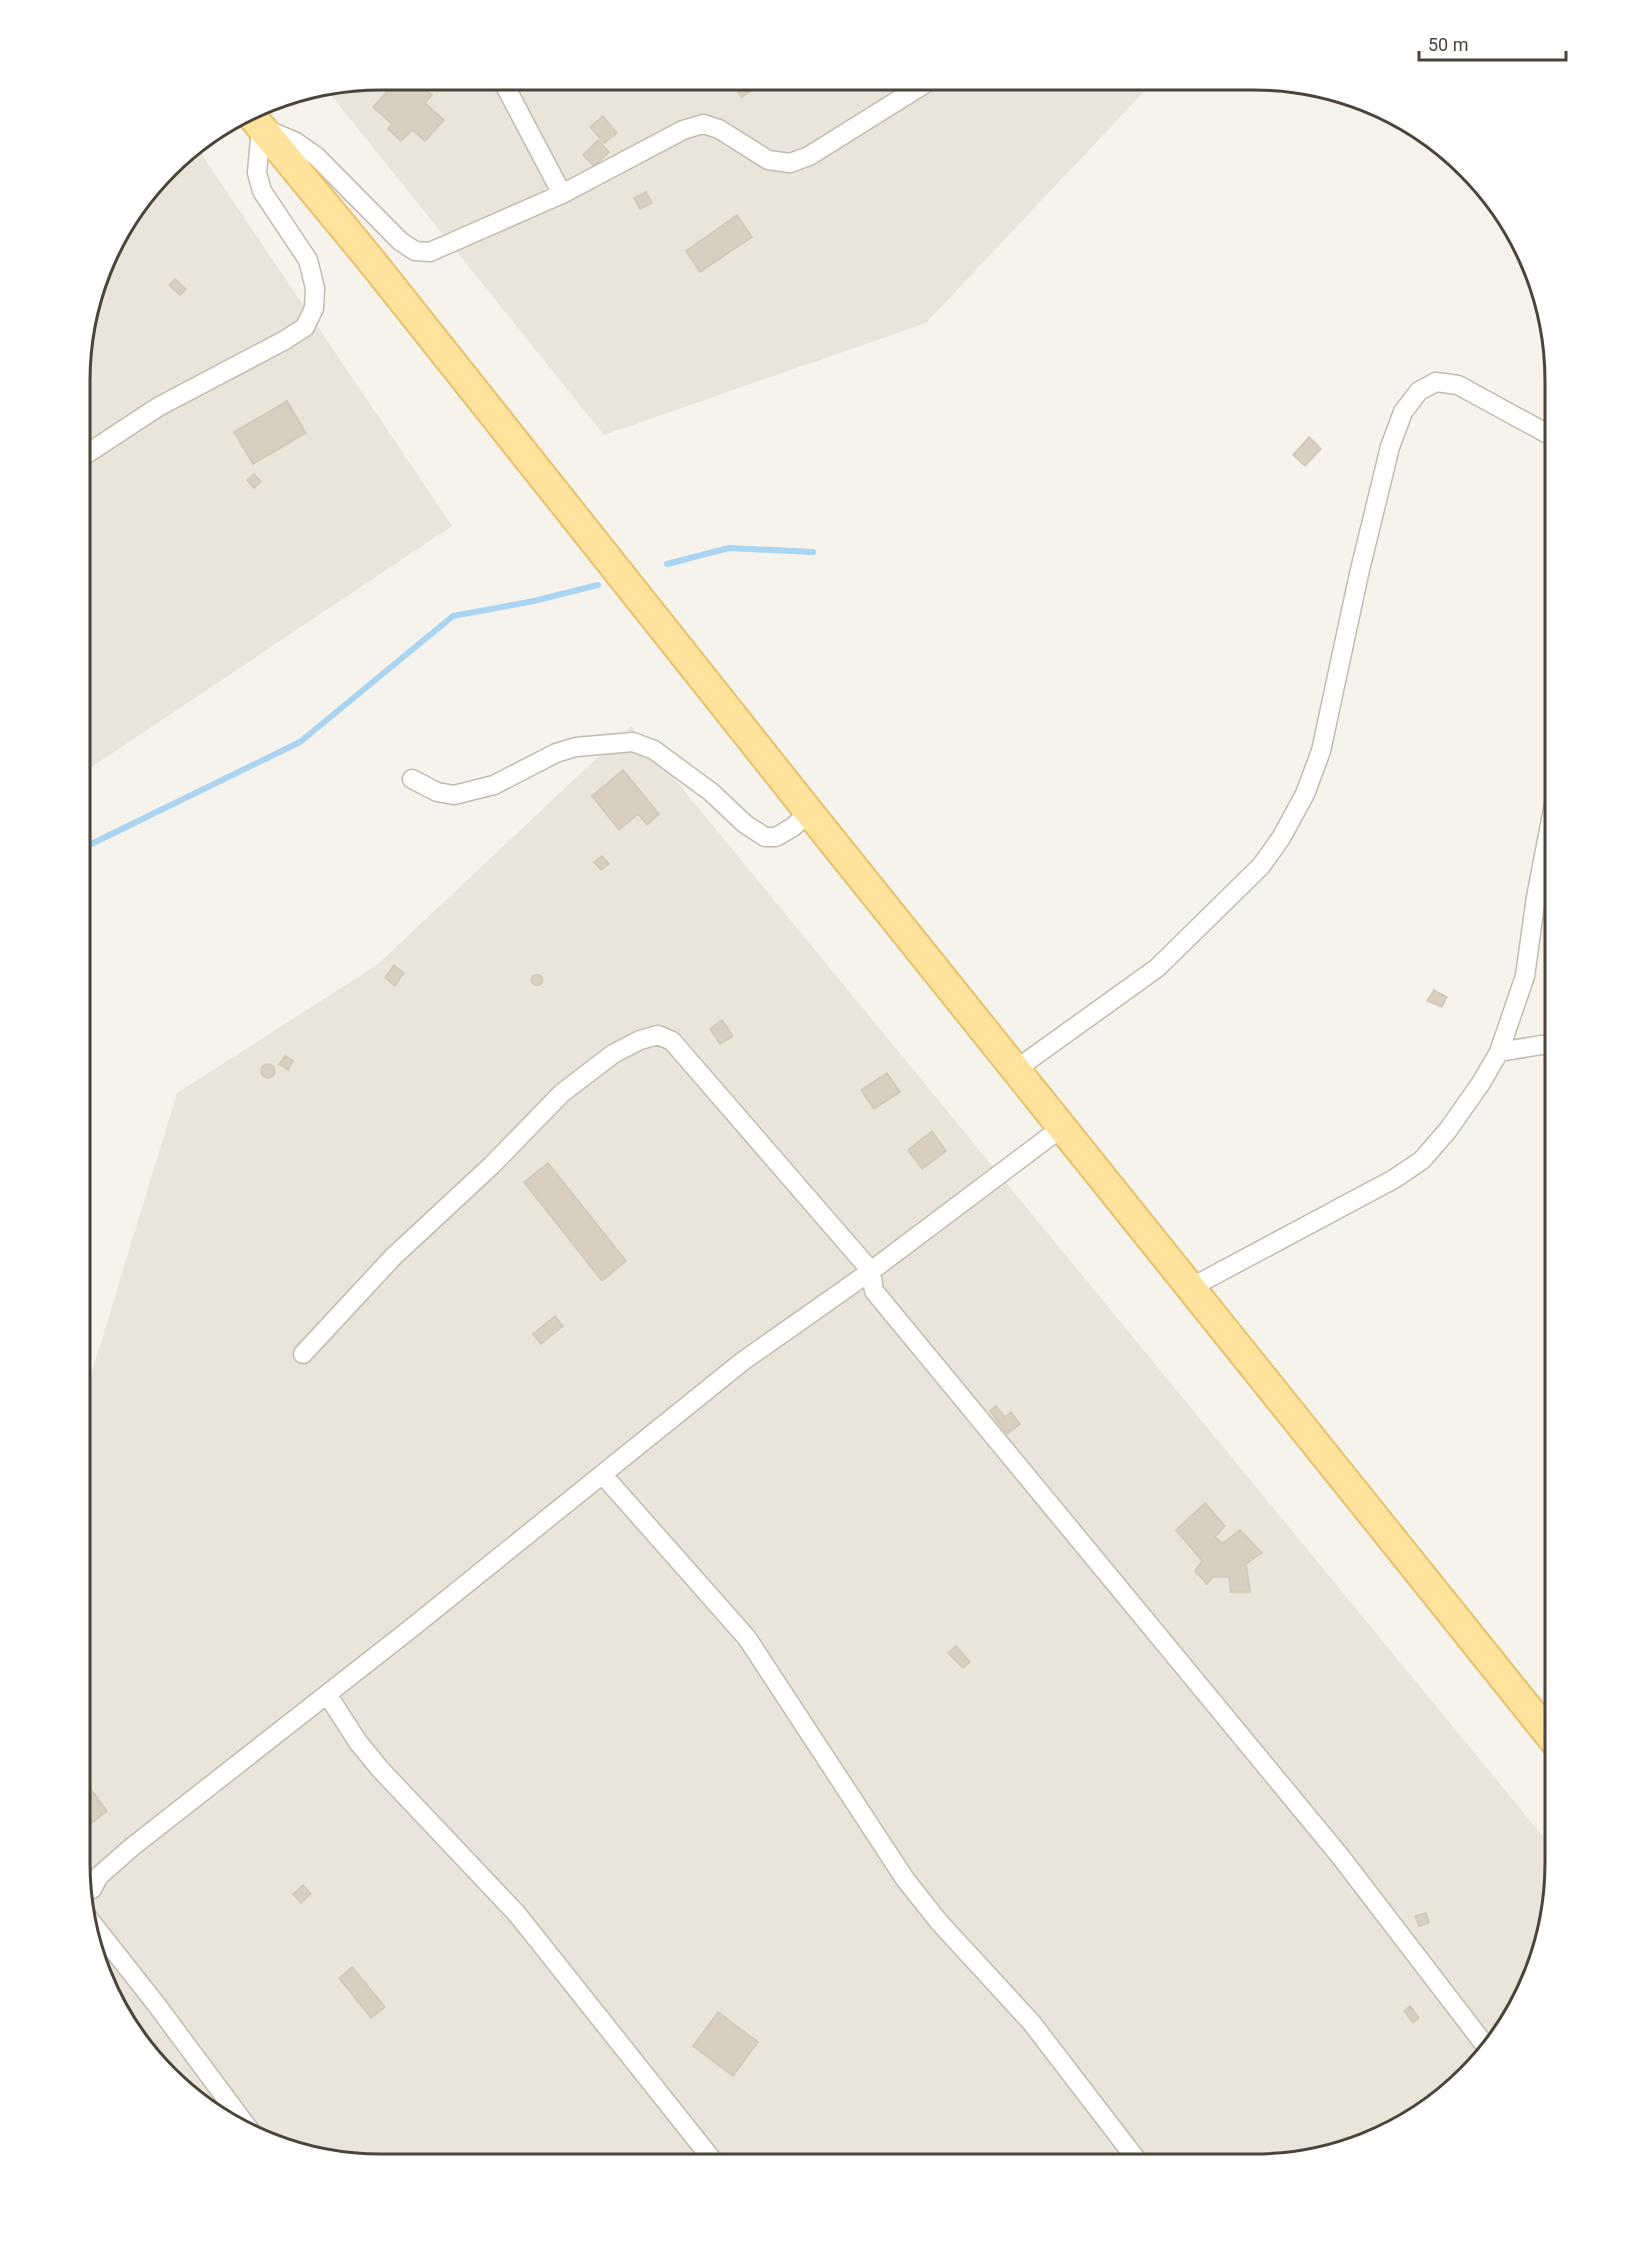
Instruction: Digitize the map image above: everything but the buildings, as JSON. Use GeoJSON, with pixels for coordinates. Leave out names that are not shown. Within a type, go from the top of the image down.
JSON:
{"type":"FeatureCollection","features":[{"type":"Feature","properties":{"kind":"main road"},"geometry":{"type":"LineString","coordinates":[[256,121],[374,263],[1061,1128],[1545,1730]]}},
{"type":"Feature","properties":{"kind":"street"},"geometry":{"type":"LineString","coordinates":[[507,90],[562,194]]}},
{"type":"Feature","properties":{"kind":"street"},"geometry":{"type":"LineString","coordinates":[[90,453],[158,407],[285,340],[305,327],[314,308],[315,288],[308,260],[262,191],[257,172],[256,121],[296,142],[316,156],[400,241],[415,251],[430,252],[562,194],[683,130],[704,124],[719,129],[768,160],[790,164],[809,156],[915,90]]}},
{"type":"Feature","properties":{"kind":"street"},"geometry":{"type":"LineString","coordinates":[[1015,1070],[1157,968],[1261,866],[1281,838],[1305,794],[1321,751],[1359,574],[1390,447],[1403,412],[1419,391],[1436,382],[1458,385],[1545,432]]}},
{"type":"Feature","properties":{"kind":"street"},"geometry":{"type":"LineString","coordinates":[[412,779],[436,792],[453,795],[494,785],[556,753],[576,747],[633,742],[654,750],[711,792],[746,824],[765,837],[776,837],[793,827],[809,812]]}},
{"type":"Feature","properties":{"kind":"street"},"geometry":{"type":"LineString","coordinates":[[1190,1288],[1394,1179],[1422,1160],[1448,1130],[1481,1083],[1499,1052],[1525,976],[1545,851]]}},
{"type":"Feature","properties":{"kind":"street"},"geometry":{"type":"LineString","coordinates":[[303,1354],[393,1257],[492,1165],[562,1093],[613,1054],[640,1040],[658,1035],[672,1041],[871,1271],[874,1291],[1340,1856],[1483,2042]]}},
{"type":"Feature","properties":{"kind":"street"},"geometry":{"type":"LineString","coordinates":[[1499,1052],[1545,1045]]}},
{"type":"Feature","properties":{"kind":"street"},"geometry":{"type":"LineString","coordinates":[[91,1889],[99,1876],[132,1846],[603,1475],[743,1360],[871,1271],[1061,1128]]}},
{"type":"Feature","properties":{"kind":"street"},"geometry":{"type":"LineString","coordinates":[[603,1475],[747,1638],[905,1879],[939,1922],[1031,2022],[1132,2154]]}},
{"type":"Feature","properties":{"kind":"street"},"geometry":{"type":"LineString","coordinates":[[327,1694],[358,1742],[380,1769],[518,1914],[708,2154]]}},
{"type":"Feature","properties":{"kind":"street"},"geometry":{"type":"LineString","coordinates":[[98,1931],[241,2118]]}},
{"type":"Feature","properties":{"kind":"shaded area"},"geometry":{"type":"Polygon","coordinates":[[[381,90],[1145,90],[926,323],[604,435],[331,95],[381,90]]]}},
{"type":"Feature","properties":{"kind":"shaded area"},"geometry":{"type":"Polygon","coordinates":[[[201,153],[452,526],[90,768],[90,381],[92,343],[105,287],[129,235],[162,189],[201,153]]]}},
{"type":"Feature","properties":{"kind":"shaded area"},"geometry":{"type":"Polygon","coordinates":[[[631,726],[1545,1839],[1543,1901],[1530,1957],[1515,1992],[1496,2025],[1460,2069],[1416,2105],[1383,2124],[1348,2139],[1292,2152],[1254,2154],[381,2154],[343,2152],[287,2139],[270,2132],[219,2105],[175,2069],[139,2025],[120,1992],[105,1957],[92,1901],[90,1863],[90,1378],[177,1093],[377,965],[631,726]]]}},
{"type":"Feature","properties":{"kind":"waterway"},"geometry":{"type":"LineString","coordinates":[[667,564],[729,548],[813,552]]}},
{"type":"Feature","properties":{"kind":"waterway"},"geometry":{"type":"LineString","coordinates":[[90,845],[300,742],[453,616],[534,601],[598,585]]}}]}
